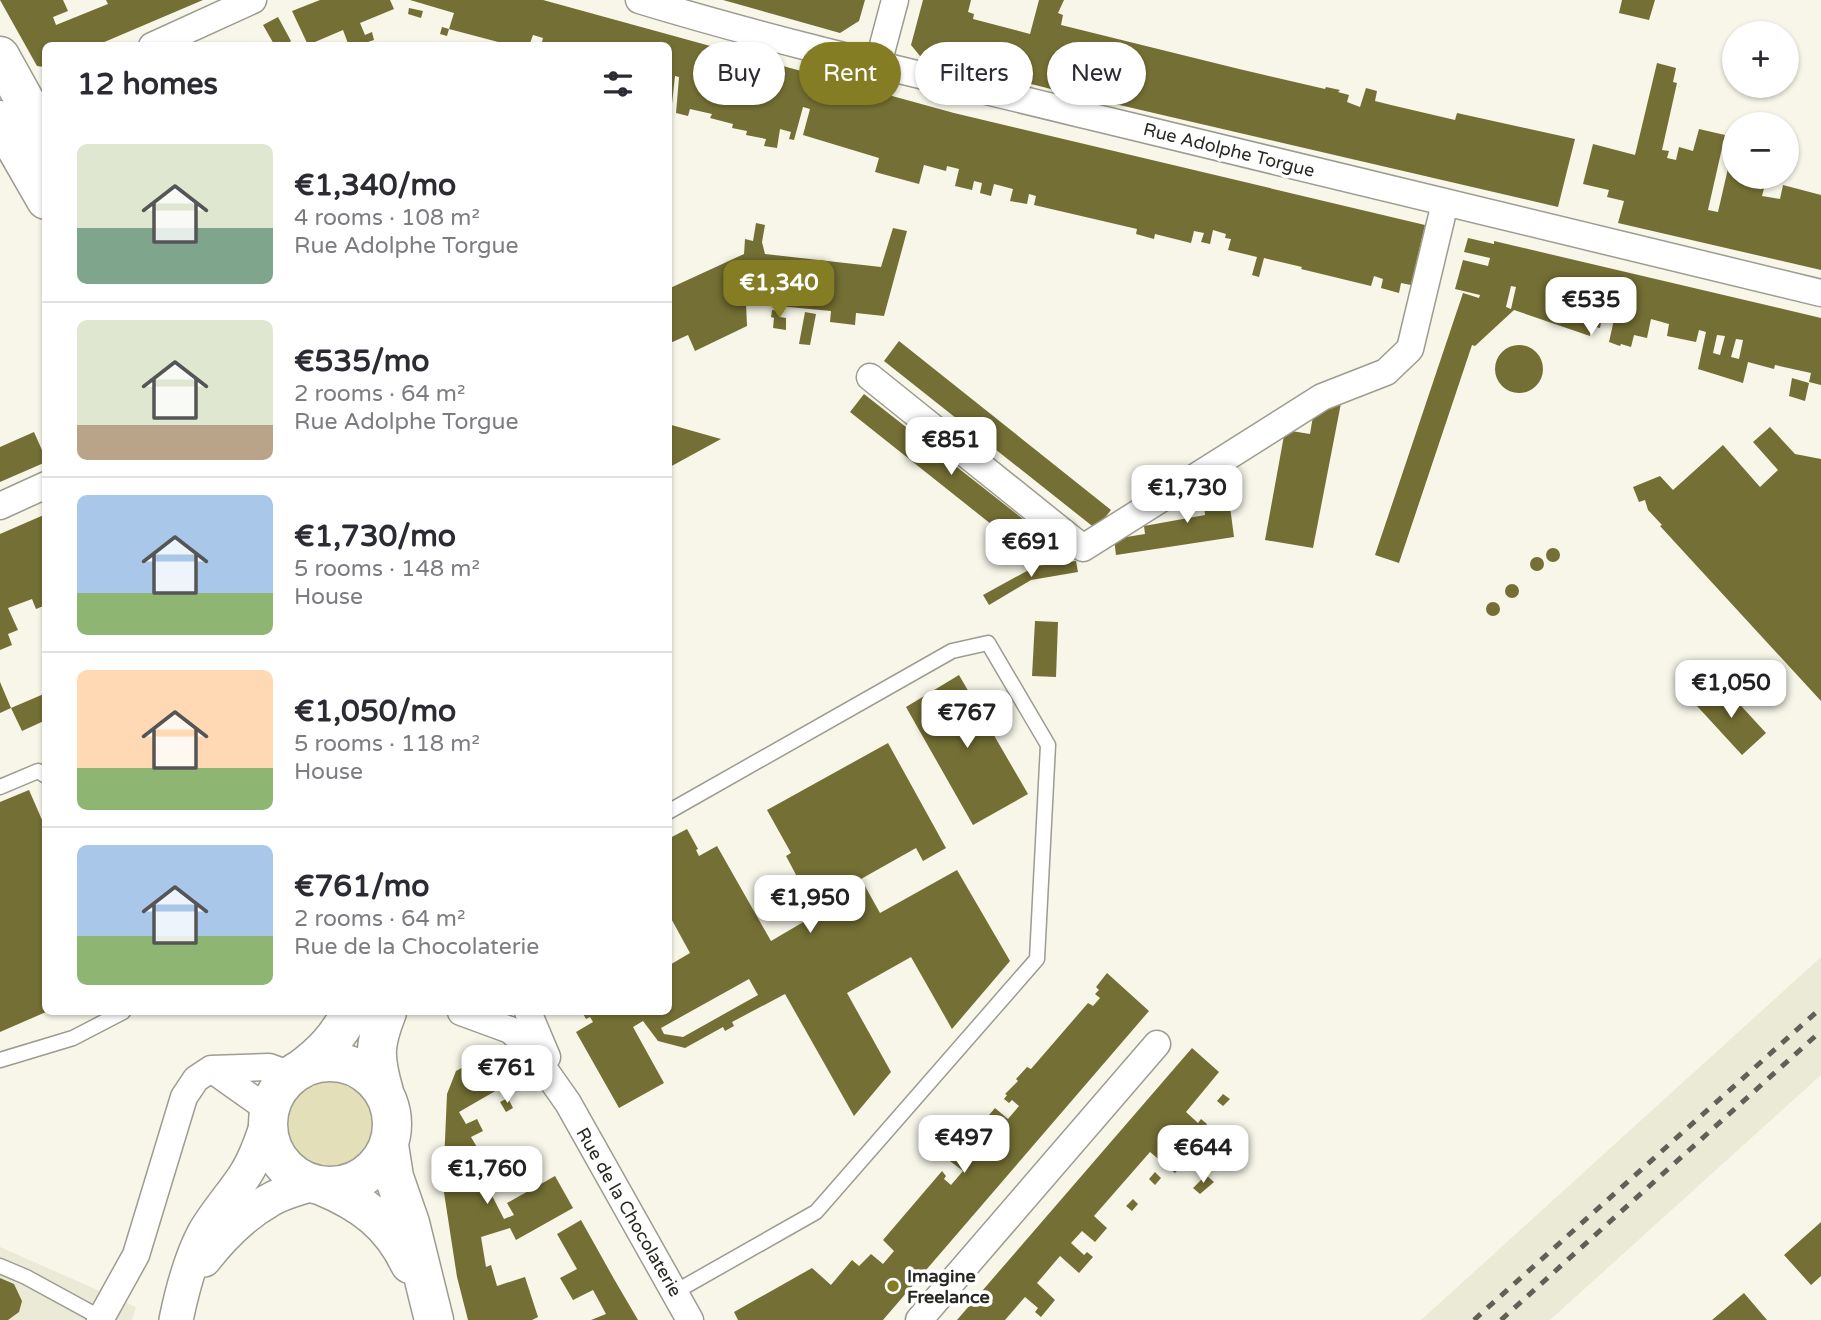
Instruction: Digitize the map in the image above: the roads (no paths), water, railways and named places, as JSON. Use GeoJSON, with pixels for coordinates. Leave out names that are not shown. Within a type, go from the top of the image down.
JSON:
{"type":"FeatureCollection","features":[{"type":"Feature","properties":{"kind":"main road"},"geometry":{"type":"LineString","coordinates":[[0,55],[42,187]]}},
{"type":"Feature","properties":{"kind":"main road"},"geometry":{"type":"LineString","coordinates":[[18,107],[42,134]]}},
{"type":"Feature","properties":{"kind":"main road"},"geometry":{"type":"LineString","coordinates":[[349,1015],[334,1040],[322,1053],[277,1091],[268,1115],[270,1141],[279,1160],[293,1175],[339,1193],[390,1230],[402,1247],[433,1314]]}},
{"type":"Feature","properties":{"kind":"main road"},"geometry":{"type":"LineString","coordinates":[[317,1185],[343,1186],[360,1179],[381,1161],[389,1145],[393,1118],[377,1069],[376,1055],[377,1041],[386,1015]]}},
{"type":"Feature","properties":{"kind":"main road"},"geometry":{"type":"LineString","coordinates":[[296,1073],[320,1063],[339,1062],[365,1072],[384,1092]]}},
{"type":"Feature","properties":{"kind":"main road"},"geometry":{"type":"LineString","coordinates":[[389,1145],[394,1177],[410,1223],[433,1314]]}},
{"type":"Feature","properties":{"kind":"street"},"geometry":{"type":"LineString","coordinates":[[161,42],[253,0]]}},
{"type":"Feature","properties":{"kind":"street","name":"Rue Adolphe Torgue"},"geometry":{"type":"LineString","coordinates":[[639,0],[692,8],[805,42]]}},
{"type":"Feature","properties":{"kind":"street"},"geometry":{"type":"LineString","coordinates":[[884,42],[895,0]]}},
{"type":"Feature","properties":{"kind":"street","name":"Rue Adolphe Torgue"},"geometry":{"type":"LineString","coordinates":[[901,70],[1821,293]]}},
{"type":"Feature","properties":{"kind":"street"},"geometry":{"type":"LineString","coordinates":[[870,377],[1083,548],[1322,397],[1386,372],[1410,349],[1444,203]]}},
{"type":"Feature","properties":{"kind":"street"},"geometry":{"type":"LineString","coordinates":[[0,506],[42,487]]}},
{"type":"Feature","properties":{"kind":"street","name":"Rue de la Chocolaterie"},"geometry":{"type":"LineString","coordinates":[[469,1015],[510,1030],[528,1046],[568,1103],[690,1320]]}},
{"type":"Feature","properties":{"kind":"street","name":"Rue de la Chocolaterie"},"geometry":{"type":"LineString","coordinates":[[529,1015],[568,1103]]}},
{"type":"Feature","properties":{"kind":"street"},"geometry":{"type":"LineString","coordinates":[[919,1320],[1157,1044]]}},
{"type":"Feature","properties":{"kind":"street"},"geometry":{"type":"LineString","coordinates":[[100,1319],[136,1255],[184,1097],[196,1079],[211,1069],[269,1067],[296,1073]]}},
{"type":"Feature","properties":{"kind":"street"},"geometry":{"type":"LineString","coordinates":[[176,1320],[195,1251],[215,1215],[254,1159],[268,1115],[211,1069]]}},
{"type":"Feature","properties":{"kind":"street"},"geometry":{"type":"LineString","coordinates":[[186,1284],[219,1241],[252,1212],[280,1195],[317,1185]]}},
{"type":"Feature","properties":{"kind":"lane"},"geometry":{"type":"LineString","coordinates":[[672,810],[952,651],[988,643],[1048,745],[1038,959],[816,1212],[675,1292]]}},
{"type":"Feature","properties":{"kind":"lane"},"geometry":{"type":"LineString","coordinates":[[0,787],[38,771],[42,774]]}},
{"type":"Feature","properties":{"kind":"lane"},"geometry":{"type":"LineString","coordinates":[[0,1060],[73,1038],[117,1015]]}},
{"type":"Feature","properties":{"kind":"lane"},"geometry":{"type":"LineString","coordinates":[[0,1266],[18,1273],[100,1319]]}},
{"type":"Feature","properties":{"kind":"railway"},"geometry":{"type":"LineString","coordinates":[[1474,1320],[1821,1008]]}},
{"type":"Feature","properties":{"kind":"railway"},"geometry":{"type":"LineString","coordinates":[[1501,1320],[1821,1031]]}},
{"type":"Feature","properties":{"kind":"place","name":"Imagine Freelance"},"geometry":{"type":"Point","coordinates":[893,1286]}}]}
